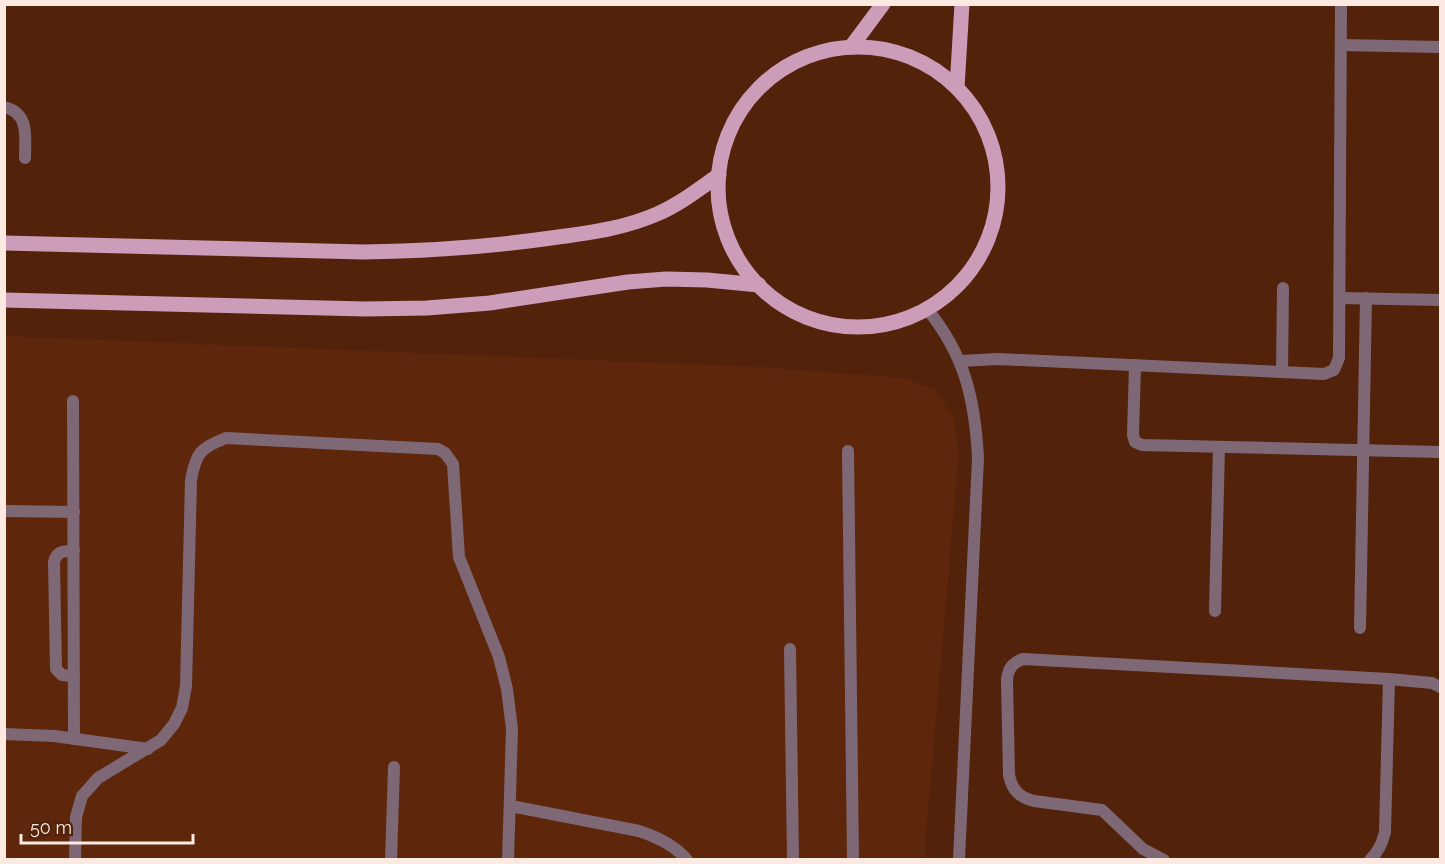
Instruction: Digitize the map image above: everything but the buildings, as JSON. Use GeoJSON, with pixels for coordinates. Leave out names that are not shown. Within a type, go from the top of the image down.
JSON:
{"type":"FeatureCollection","features":[{"type":"Feature","properties":{"kind":"main road"},"geometry":{"type":"LineString","coordinates":[[850,47],[883,4]]}},
{"type":"Feature","properties":{"kind":"main road"},"geometry":{"type":"LineString","coordinates":[[957,88],[962,4]]}},
{"type":"Feature","properties":{"kind":"main road"},"geometry":{"type":"LineString","coordinates":[[850,47],[870,47],[908,56],[943,75],[957,88],[978,116],[992,148],[997,171],[996,206],[987,240],[977,261],[946,296],[906,319],[861,327],[839,326],[816,321],[795,312],[776,300],[759,285],[746,270],[727,235],[721,215],[719,175],[730,132],[740,112],[753,94],[769,79],[807,56],[850,47]]}},
{"type":"Feature","properties":{"kind":"main road"},"geometry":{"type":"LineString","coordinates":[[4,243],[364,252],[494,246],[603,231],[630,224],[681,202],[719,175]]}},
{"type":"Feature","properties":{"kind":"main road"},"geometry":{"type":"LineString","coordinates":[[4,300],[376,309],[490,303],[628,282],[666,279],[759,285]]}},
{"type":"Feature","properties":{"kind":"lane"},"geometry":{"type":"LineString","coordinates":[[960,361],[998,359],[1324,374],[1334,370],[1339,358],[1341,4]]}},
{"type":"Feature","properties":{"kind":"lane"},"geometry":{"type":"LineString","coordinates":[[1341,45],[1440,47]]}},
{"type":"Feature","properties":{"kind":"lane"},"geometry":{"type":"LineString","coordinates":[[4,107],[13,109],[23,120],[25,158]]}},
{"type":"Feature","properties":{"kind":"lane"},"geometry":{"type":"LineString","coordinates":[[1282,372],[1283,288]]}},
{"type":"Feature","properties":{"kind":"lane"},"geometry":{"type":"LineString","coordinates":[[1340,298],[1440,300]]}},
{"type":"Feature","properties":{"kind":"lane"},"geometry":{"type":"LineString","coordinates":[[1360,628],[1366,298]]}},
{"type":"Feature","properties":{"kind":"lane"},"geometry":{"type":"LineString","coordinates":[[927,309],[945,332],[960,361],[973,406],[978,458],[959,860]]}},
{"type":"Feature","properties":{"kind":"lane"},"geometry":{"type":"LineString","coordinates":[[1135,365],[1133,435],[1136,442],[1142,446],[1440,452]]}},
{"type":"Feature","properties":{"kind":"lane"},"geometry":{"type":"LineString","coordinates":[[74,401],[74,738]]}},
{"type":"Feature","properties":{"kind":"lane"},"geometry":{"type":"LineString","coordinates":[[75,860],[76,817],[82,796],[98,778],[161,740],[174,724],[182,708],[186,686],[191,480],[195,458],[207,446],[226,438],[438,449],[445,453],[453,464],[459,556],[499,657],[513,729],[508,860]]}},
{"type":"Feature","properties":{"kind":"lane"},"geometry":{"type":"LineString","coordinates":[[1215,611],[1219,447]]}},
{"type":"Feature","properties":{"kind":"lane"},"geometry":{"type":"LineString","coordinates":[[848,451],[854,860]]}},
{"type":"Feature","properties":{"kind":"lane"},"geometry":{"type":"LineString","coordinates":[[4,511],[74,512]]}},
{"type":"Feature","properties":{"kind":"lane"},"geometry":{"type":"LineString","coordinates":[[74,551],[61,552],[55,557],[54,585],[56,669],[62,675],[74,676]]}},
{"type":"Feature","properties":{"kind":"lane"},"geometry":{"type":"LineString","coordinates":[[789,649],[793,860]]}},
{"type":"Feature","properties":{"kind":"lane"},"geometry":{"type":"LineString","coordinates":[[1160,859],[1143,849],[1102,810],[1034,801],[1016,793],[1009,775],[1007,680],[1011,666],[1016,662],[1023,659],[1389,679],[1432,683],[1440,687]]}},
{"type":"Feature","properties":{"kind":"lane"},"geometry":{"type":"LineString","coordinates":[[1370,860],[1377,853],[1385,832],[1389,679]]}},
{"type":"Feature","properties":{"kind":"lane"},"geometry":{"type":"LineString","coordinates":[[4,734],[74,738],[148,749]]}},
{"type":"Feature","properties":{"kind":"lane"},"geometry":{"type":"LineString","coordinates":[[391,860],[394,767]]}},
{"type":"Feature","properties":{"kind":"lane"},"geometry":{"type":"LineString","coordinates":[[511,806],[639,831],[670,845],[687,860]]}},
{"type":"Feature","properties":{"kind":"shaded area"},"geometry":{"type":"Polygon","coordinates":[[[5,336],[758,367],[903,378],[936,390],[955,421],[959,452],[924,859],[5,860],[5,336]]]}}]}
